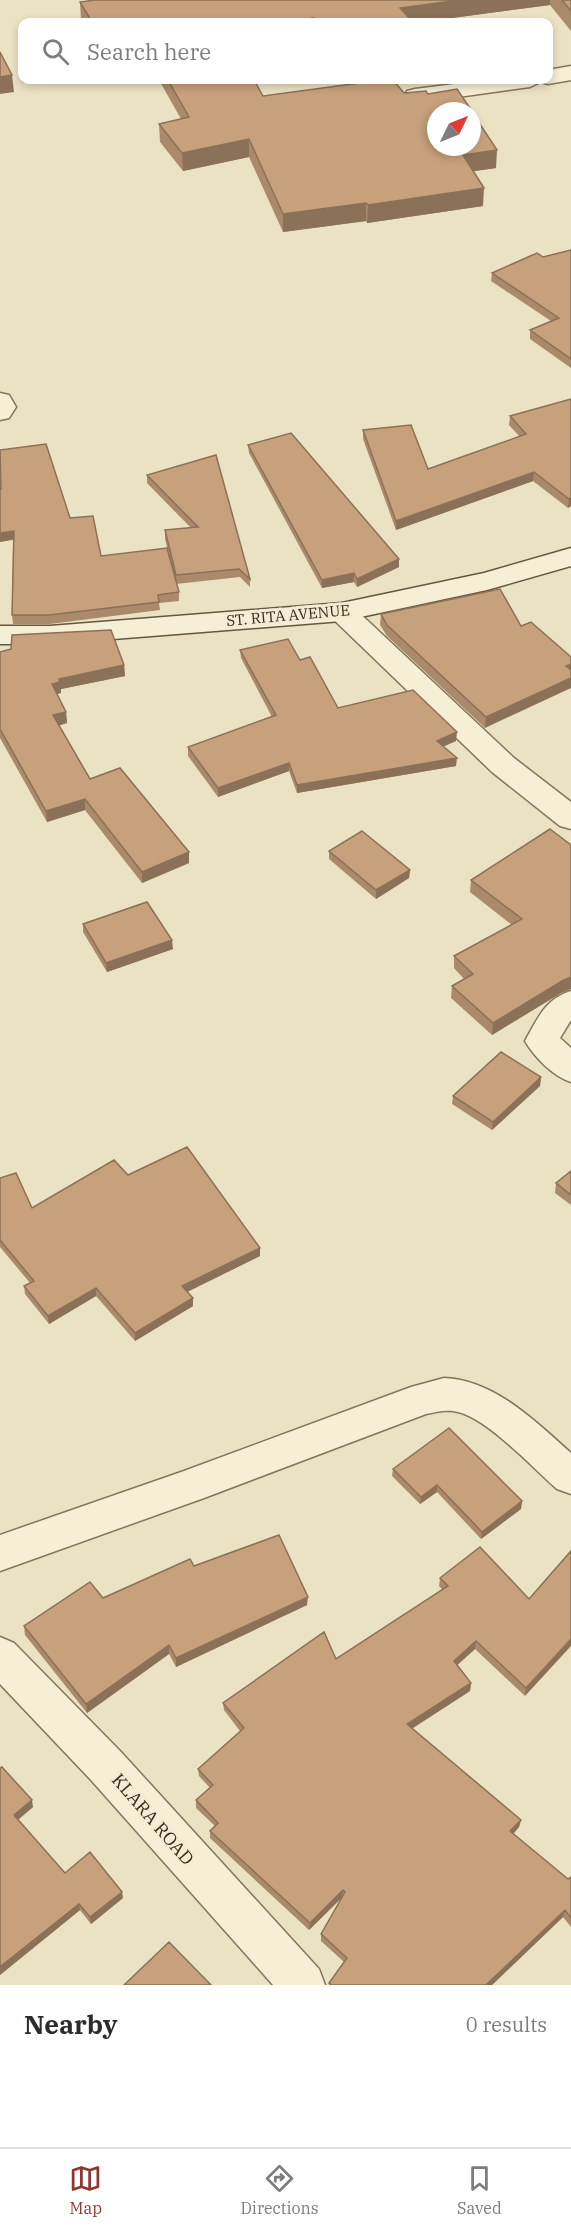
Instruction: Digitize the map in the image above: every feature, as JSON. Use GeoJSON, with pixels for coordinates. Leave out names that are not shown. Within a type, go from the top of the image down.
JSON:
{"type":"FeatureCollection","features":[{"type":"Feature","properties":{"kind":"street"},"geometry":{"type":"LineString","coordinates":[[553,76],[571,73]]}},
{"type":"Feature","properties":{"kind":"street"},"geometry":{"type":"LineString","coordinates":[[416,96],[502,84]]}},
{"type":"Feature","properties":{"kind":"street"},"geometry":{"type":"LineString","coordinates":[[0,401],[3,407],[0,412]]}},
{"type":"Feature","properties":{"kind":"street","name":"ST. RITA AVENUE"},"geometry":{"type":"LineString","coordinates":[[2,632],[50,635],[342,612],[487,580],[571,557]]}},
{"type":"Feature","properties":{"kind":"street"},"geometry":{"type":"LineString","coordinates":[[342,612],[503,765],[571,818]]}},
{"type":"Feature","properties":{"kind":"street"},"geometry":{"type":"LineString","coordinates":[[571,1003],[557,1013],[542,1041],[571,1069]]}},
{"type":"Feature","properties":{"kind":"street"},"geometry":{"type":"LineString","coordinates":[[0,1553],[190,1486],[424,1398],[449,1394],[476,1401],[507,1423],[571,1477]]}},
{"type":"Feature","properties":{"kind":"street","name":"KLARA ROAD"},"geometry":{"type":"LineString","coordinates":[[0,1656],[106,1766],[303,1985]]}},
{"type":"Feature","properties":{"kind":"building"},"geometry":{"type":"Polygon","coordinates":[[[95,0],[460,0],[400,8],[409,18],[90,18],[80,2],[95,0]]]}},
{"type":"Feature","properties":{"kind":"building"},"geometry":{"type":"Polygon","coordinates":[[[562,0],[571,0],[571,11],[562,0]]]}},
{"type":"Feature","properties":{"kind":"building"},"geometry":{"type":"Polygon","coordinates":[[[0,52],[12,75],[0,77],[0,52]]]}},
{"type":"Feature","properties":{"kind":"building"},"geometry":{"type":"Polygon","coordinates":[[[170,84],[256,84],[263,96],[352,84],[396,84],[404,93],[426,91],[428,94],[457,89],[466,102],[427,102],[427,156],[464,156],[484,188],[368,205],[366,203],[283,214],[249,139],[182,153],[159,124],[189,117],[170,84]]]}},
{"type":"Feature","properties":{"kind":"building"},"geometry":{"type":"Polygon","coordinates":[[[481,126],[497,150],[481,152],[481,126]]]}},
{"type":"Feature","properties":{"kind":"building"},"geometry":{"type":"Polygon","coordinates":[[[571,250],[571,359],[530,330],[559,318],[492,273],[537,253],[543,257],[571,250]]]}},
{"type":"Feature","properties":{"kind":"building"},"geometry":{"type":"Polygon","coordinates":[[[571,399],[571,498],[569,499],[534,472],[396,521],[363,430],[411,425],[428,469],[526,434],[510,416],[571,399]]]}},
{"type":"Feature","properties":{"kind":"building"},"geometry":{"type":"Polygon","coordinates":[[[291,433],[399,559],[357,579],[354,573],[322,580],[248,445],[291,433]]]}},
{"type":"Feature","properties":{"kind":"building"},"geometry":{"type":"Polygon","coordinates":[[[46,444],[70,518],[93,516],[101,556],[167,548],[179,592],[158,595],[159,602],[49,615],[12,615],[14,531],[0,533],[0,450],[46,444]]]}},
{"type":"Feature","properties":{"kind":"building"},"geometry":{"type":"Polygon","coordinates":[[[216,455],[250,579],[239,569],[176,575],[165,530],[198,527],[147,475],[216,455]]]}},
{"type":"Feature","properties":{"kind":"building"},"geometry":{"type":"Polygon","coordinates":[[[500,589],[521,626],[531,622],[571,657],[571,664],[566,666],[571,670],[571,678],[486,717],[387,625],[381,614],[500,589]]]}},
{"type":"Feature","properties":{"kind":"building"},"geometry":{"type":"Polygon","coordinates":[[[111,630],[124,665],[59,679],[60,682],[52,684],[66,712],[53,715],[90,779],[120,768],[189,852],[142,872],[85,799],[46,811],[0,729],[0,652],[11,649],[12,635],[111,630]]]}},
{"type":"Feature","properties":{"kind":"building"},"geometry":{"type":"Polygon","coordinates":[[[288,639],[300,660],[310,657],[338,708],[413,690],[457,732],[437,741],[457,758],[297,785],[289,763],[218,788],[188,747],[276,715],[240,650],[288,639]]]}},
{"type":"Feature","properties":{"kind":"building"},"geometry":{"type":"Polygon","coordinates":[[[550,829],[571,845],[571,977],[493,1023],[452,986],[473,974],[454,956],[522,919],[471,880],[550,829]]]}},
{"type":"Feature","properties":{"kind":"building"},"geometry":{"type":"Polygon","coordinates":[[[362,831],[410,870],[376,890],[329,851],[362,831]]]}},
{"type":"Feature","properties":{"kind":"building"},"geometry":{"type":"Polygon","coordinates":[[[147,902],[172,940],[106,963],[83,924],[147,902]]]}},
{"type":"Feature","properties":{"kind":"building"},"geometry":{"type":"Polygon","coordinates":[[[501,1052],[541,1077],[493,1122],[453,1096],[501,1052]]]}},
{"type":"Feature","properties":{"kind":"building"},"geometry":{"type":"Polygon","coordinates":[[[187,1147],[260,1248],[182,1286],[193,1298],[135,1333],[96,1288],[48,1316],[24,1286],[34,1281],[0,1240],[0,1178],[16,1173],[32,1208],[114,1160],[128,1175],[187,1147]]]}},
{"type":"Feature","properties":{"kind":"building"},"geometry":{"type":"Polygon","coordinates":[[[571,1171],[571,1195],[556,1183],[571,1171]]]}},
{"type":"Feature","properties":{"kind":"building"},"geometry":{"type":"Polygon","coordinates":[[[449,1428],[522,1501],[482,1532],[437,1485],[421,1497],[393,1469],[449,1428]]]}},
{"type":"Feature","properties":{"kind":"building"},"geometry":{"type":"Polygon","coordinates":[[[279,1535],[308,1597],[176,1658],[169,1645],[86,1704],[24,1626],[90,1582],[103,1598],[190,1559],[194,1566],[279,1535]]]}},
{"type":"Feature","properties":{"kind":"building"},"geometry":{"type":"Polygon","coordinates":[[[480,1547],[529,1599],[571,1551],[571,1639],[526,1688],[476,1641],[454,1661],[471,1683],[407,1724],[521,1820],[510,1831],[568,1879],[571,1877],[571,1918],[565,1910],[486,1985],[332,1985],[329,1983],[347,1958],[321,1934],[345,1892],[343,1890],[310,1923],[210,1831],[218,1823],[196,1800],[213,1785],[198,1769],[244,1728],[223,1703],[324,1632],[336,1659],[448,1586],[440,1578],[480,1547]]]}},
{"type":"Feature","properties":{"kind":"building"},"geometry":{"type":"Polygon","coordinates":[[[2,1767],[32,1800],[14,1815],[65,1873],[90,1852],[122,1892],[90,1917],[79,1904],[0,1967],[0,1768],[2,1767]]]}},
{"type":"Feature","properties":{"kind":"building"},"geometry":{"type":"Polygon","coordinates":[[[169,1942],[211,1985],[124,1985],[169,1942]]]}}]}
